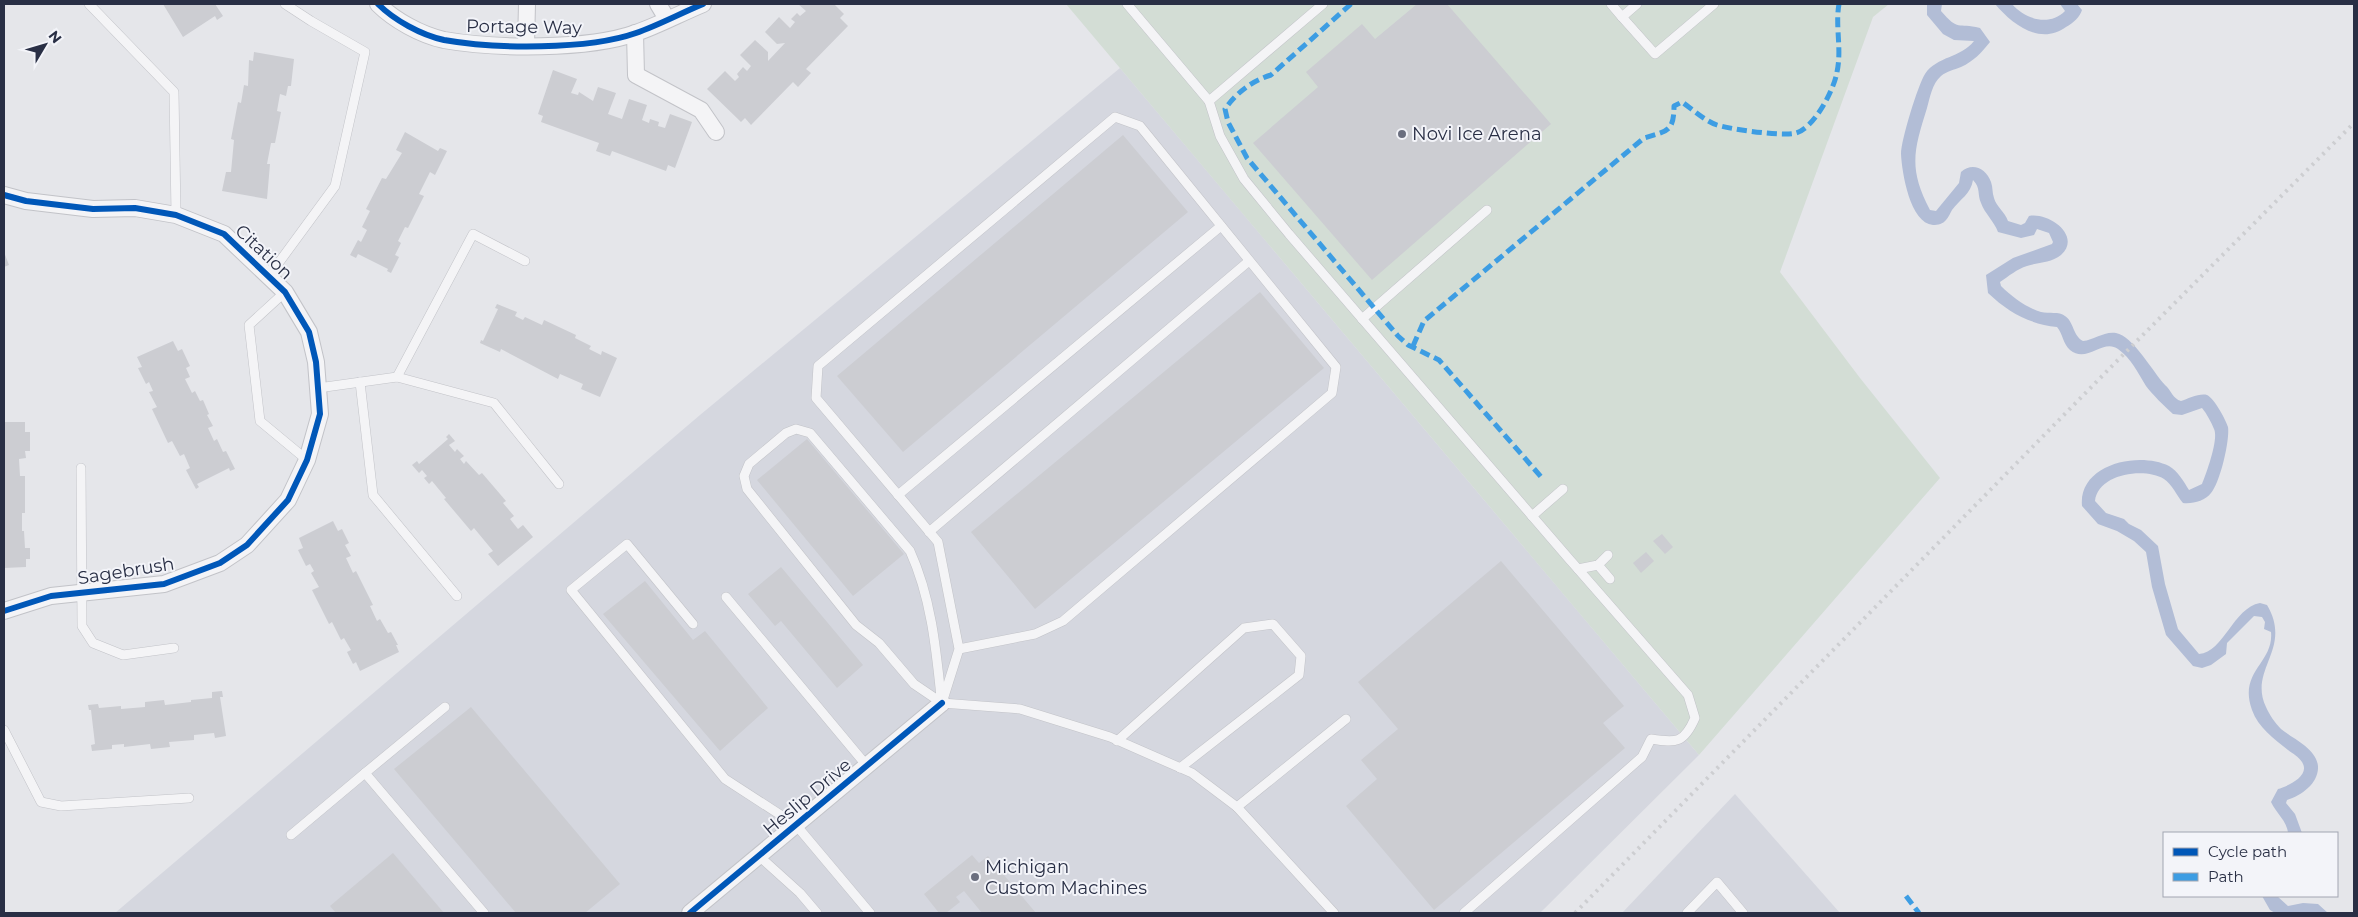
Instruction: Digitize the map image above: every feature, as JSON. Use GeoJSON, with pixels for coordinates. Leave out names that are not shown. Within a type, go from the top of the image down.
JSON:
{"type":"FeatureCollection","features":[{"type":"Feature","properties":{"kind":"street","name":"Portage Way"},"geometry":{"type":"LineString","coordinates":[[378,4],[397,10],[413,29],[443,39],[493,45],[584,44],[635,33],[703,4]]}},
{"type":"Feature","properties":{"kind":"street"},"geometry":{"type":"LineString","coordinates":[[526,45],[527,4]]}},
{"type":"Feature","properties":{"kind":"street"},"geometry":{"type":"LineString","coordinates":[[658,4],[667,19]]}},
{"type":"Feature","properties":{"kind":"street"},"geometry":{"type":"LineString","coordinates":[[635,33],[636,75],[701,110],[716,132]]}},
{"type":"Feature","properties":{"kind":"street","name":"Citation"},"geometry":{"type":"LineString","coordinates":[[4,195],[36,202],[93,208],[136,208],[176,215],[224,234],[285,292],[309,332],[316,362],[318,388]]}},
{"type":"Feature","properties":{"kind":"street","name":"Sagebrush"},"geometry":{"type":"LineString","coordinates":[[4,611],[51,596],[164,584],[220,563],[247,545],[288,500],[308,460],[320,414],[318,388]]}},
{"type":"Feature","properties":{"kind":"street","name":"Heslip Drive"},"geometry":{"type":"LineString","coordinates":[[690,913],[942,703]]}},
{"type":"Feature","properties":{"kind":"lane"},"geometry":{"type":"LineString","coordinates":[[89,4],[174,92],[176,215]]}},
{"type":"Feature","properties":{"kind":"lane"},"geometry":{"type":"LineString","coordinates":[[269,276],[334,186],[366,52],[285,4]]}},
{"type":"Feature","properties":{"kind":"lane"},"geometry":{"type":"LineString","coordinates":[[1126,4],[1209,101],[1220,136],[1244,179],[1362,319],[1688,696],[1695,718],[1688,735],[1673,742],[1651,739],[1642,756],[1464,913]]}},
{"type":"Feature","properties":{"kind":"lane"},"geometry":{"type":"LineString","coordinates":[[1209,101],[1324,4]]}},
{"type":"Feature","properties":{"kind":"lane"},"geometry":{"type":"LineString","coordinates":[[1611,4],[1655,54],[1714,4]]}},
{"type":"Feature","properties":{"kind":"lane"},"geometry":{"type":"LineString","coordinates":[[1622,16],[1637,4]]}},
{"type":"Feature","properties":{"kind":"lane"},"geometry":{"type":"LineString","coordinates":[[942,703],[959,649],[938,542],[816,398],[818,366],[1115,117],[1140,126],[1336,367],[1332,393],[1062,621],[1035,634],[959,649]]}},
{"type":"Feature","properties":{"kind":"lane"},"geometry":{"type":"LineString","coordinates":[[1362,319],[1487,210]]}},
{"type":"Feature","properties":{"kind":"lane"},"geometry":{"type":"LineString","coordinates":[[898,495],[1221,226]]}},
{"type":"Feature","properties":{"kind":"lane"},"geometry":{"type":"LineString","coordinates":[[397,377],[473,234],[525,261]]}},
{"type":"Feature","properties":{"kind":"lane"},"geometry":{"type":"LineString","coordinates":[[929,532],[1249,261]]}},
{"type":"Feature","properties":{"kind":"lane"},"geometry":{"type":"LineString","coordinates":[[285,292],[249,325],[260,420],[308,460]]}},
{"type":"Feature","properties":{"kind":"lane"},"geometry":{"type":"LineString","coordinates":[[318,388],[397,377],[494,404],[559,484]]}},
{"type":"Feature","properties":{"kind":"lane"},"geometry":{"type":"LineString","coordinates":[[360,382],[373,495],[457,596]]}},
{"type":"Feature","properties":{"kind":"lane"},"geometry":{"type":"LineString","coordinates":[[942,703],[935,640],[919,571],[910,551],[810,432],[796,429],[786,433],[748,464],[744,476],[746,489],[856,624],[879,644],[914,684],[942,703],[1020,709],[1117,740],[1192,773],[1238,807],[1334,913]]}},
{"type":"Feature","properties":{"kind":"lane"},"geometry":{"type":"LineString","coordinates":[[80,468],[82,626],[93,643],[123,655],[174,648]]}},
{"type":"Feature","properties":{"kind":"lane"},"geometry":{"type":"LineString","coordinates":[[1532,516],[1563,489]]}},
{"type":"Feature","properties":{"kind":"lane"},"geometry":{"type":"LineString","coordinates":[[693,624],[627,544],[570,590],[725,779],[796,825],[870,913]]}},
{"type":"Feature","properties":{"kind":"lane"},"geometry":{"type":"LineString","coordinates":[[1578,569],[1598,565],[1608,555]]}},
{"type":"Feature","properties":{"kind":"lane"},"geometry":{"type":"LineString","coordinates":[[1598,565],[1610,579]]}},
{"type":"Feature","properties":{"kind":"lane"},"geometry":{"type":"LineString","coordinates":[[726,596],[867,766]]}},
{"type":"Feature","properties":{"kind":"lane"},"geometry":{"type":"LineString","coordinates":[[1117,740],[1244,628],[1274,624],[1301,656],[1299,675],[1180,768]]}},
{"type":"Feature","properties":{"kind":"lane"},"geometry":{"type":"LineString","coordinates":[[291,835],[445,707]]}},
{"type":"Feature","properties":{"kind":"lane"},"geometry":{"type":"LineString","coordinates":[[1238,807],[1346,718]]}},
{"type":"Feature","properties":{"kind":"lane"},"geometry":{"type":"LineString","coordinates":[[4,730],[41,802],[61,806],[189,798]]}},
{"type":"Feature","properties":{"kind":"lane"},"geometry":{"type":"LineString","coordinates":[[365,773],[484,913]]}},
{"type":"Feature","properties":{"kind":"lane"},"geometry":{"type":"LineString","coordinates":[[758,856],[800,893],[817,913]]}},
{"type":"Feature","properties":{"kind":"lane"},"geometry":{"type":"LineString","coordinates":[[1689,913],[1717,882],[1743,913]]}},
{"type":"Feature","properties":{"kind":"shaded area"},"geometry":{"type":"Polygon","coordinates":[[[1066,4],[1889,4],[1873,17],[1780,272],[1860,378],[1940,478],[1699,755],[1066,4]]]}},
{"type":"Feature","properties":{"kind":"shaded area"},"geometry":{"type":"Polygon","coordinates":[[[1120,68],[1699,755],[1540,913],[115,913],[700,415],[1120,68]]]}},
{"type":"Feature","properties":{"kind":"shaded area"},"geometry":{"type":"Polygon","coordinates":[[[1735,794],[1840,913],[1622,913],[1735,794]]]}},
{"type":"Feature","properties":{"kind":"water"},"geometry":{"type":"Polygon","coordinates":[[[1927,4],[1942,4],[1941,11],[1951,22],[1980,28],[1990,42],[1970,62],[1941,76],[1935,83],[1932,91],[1916,148],[1915,159],[1918,182],[1930,210],[1936,211],[1959,183],[1961,172],[1970,167],[1982,170],[1989,177],[1995,201],[2008,221],[2021,225],[2025,223],[2029,216],[2045,218],[2060,227],[2068,240],[2066,248],[2057,258],[2020,269],[2000,282],[2001,286],[2030,308],[2065,316],[2077,336],[2083,341],[2107,333],[2116,333],[2122,336],[2136,347],[2176,398],[2181,401],[2197,395],[2207,395],[2216,405],[2227,424],[2228,433],[2224,461],[2218,480],[2206,498],[2191,503],[2183,503],[2164,479],[2155,475],[2134,474],[2123,475],[2104,484],[2098,492],[2095,501],[2106,513],[2124,519],[2141,530],[2158,546],[2165,584],[2178,629],[2199,654],[2215,646],[2235,621],[2251,607],[2260,603],[2267,605],[2274,620],[2275,634],[2273,647],[2262,681],[2262,694],[2266,707],[2281,729],[2309,749],[2318,766],[2318,772],[2313,783],[2304,792],[2287,800],[2286,803],[2295,814],[2302,832],[2288,832],[2286,825],[2271,802],[2278,789],[2292,783],[2301,776],[2304,767],[2297,757],[2272,737],[2258,722],[2252,710],[2249,697],[2249,686],[2270,643],[2271,632],[2264,629],[2265,622],[2262,617],[2254,616],[2227,643],[2226,654],[2211,665],[2202,668],[2193,666],[2166,635],[2152,587],[2146,552],[2134,541],[2117,531],[2098,524],[2082,506],[2083,492],[2090,480],[2100,471],[2127,461],[2142,460],[2169,466],[2183,480],[2189,490],[2202,484],[2215,440],[2214,429],[2207,415],[2202,408],[2182,415],[2173,414],[2148,389],[2130,361],[2118,349],[2107,346],[2089,353],[2076,354],[2068,348],[2057,327],[2028,320],[2003,306],[1988,293],[1986,275],[2013,258],[2052,244],[2049,233],[2037,229],[2034,235],[2021,238],[1998,232],[1983,207],[1978,188],[1973,180],[1968,193],[1942,223],[1933,225],[1925,222],[1918,216],[1913,207],[1903,173],[1901,154],[1907,125],[1918,89],[1930,68],[1942,60],[1963,51],[1974,41],[1954,40],[1943,34],[1927,15],[1927,4]]]}},
{"type":"Feature","properties":{"kind":"water"},"geometry":{"type":"Polygon","coordinates":[[[1995,4],[2012,4],[2030,17],[2045,20],[2059,16],[2065,11],[2060,4],[2077,4],[2082,10],[2074,22],[2056,32],[2046,34],[2027,30],[2018,25],[1995,4]]]}},
{"type":"Feature","properties":{"kind":"water"},"geometry":{"type":"Polygon","coordinates":[[[2263,897],[2278,897],[2288,906],[2303,903],[2318,904],[2328,913],[2275,913],[2270,910],[2263,897]]]}},
{"type":"Feature","properties":{"kind":"building"},"geometry":{"type":"Polygon","coordinates":[[[163,4],[215,4],[223,16],[217,20],[215,16],[183,37],[163,4]]]}},
{"type":"Feature","properties":{"kind":"building"},"geometry":{"type":"Polygon","coordinates":[[[798,4],[834,4],[844,14],[840,18],[848,26],[806,69],[811,73],[798,87],[793,82],[751,125],[745,118],[741,122],[707,89],[725,71],[735,81],[739,77],[737,74],[743,67],[747,71],[751,66],[740,55],[755,40],[768,52],[768,61],[785,43],[777,44],[765,32],[779,17],[790,28],[795,22],[791,19],[797,13],[800,16],[806,11],[798,4]]]}},
{"type":"Feature","properties":{"kind":"building","name":"Novi Ice Arena"},"geometry":{"type":"Polygon","coordinates":[[[1417,4],[1447,4],[1551,124],[1372,280],[1253,143],[1318,87],[1306,72],[1362,24],[1375,39],[1417,4]]]}},
{"type":"Feature","properties":{"kind":"building"},"geometry":{"type":"Polygon","coordinates":[[[254,52],[294,59],[291,86],[288,86],[286,96],[280,94],[277,111],[281,112],[275,143],[271,143],[267,164],[270,164],[267,199],[222,191],[226,172],[231,172],[234,140],[231,139],[238,102],[241,103],[244,85],[248,86],[249,60],[253,61],[254,52]]]}},
{"type":"Feature","properties":{"kind":"building"},"geometry":{"type":"Polygon","coordinates":[[[553,70],[577,79],[571,93],[578,95],[579,92],[593,101],[598,87],[616,93],[608,114],[622,119],[629,99],[647,105],[642,120],[649,123],[650,119],[659,122],[658,126],[665,128],[670,114],[692,122],[675,168],[668,165],[666,171],[612,151],[610,156],[596,151],[599,143],[541,122],[543,116],[538,114],[553,70]]]}},
{"type":"Feature","properties":{"kind":"building"},"geometry":{"type":"Polygon","coordinates":[[[405,132],[438,151],[440,148],[447,151],[435,175],[430,172],[419,194],[424,196],[408,228],[405,227],[398,241],[401,243],[395,255],[399,257],[391,273],[387,271],[388,269],[358,254],[356,258],[350,255],[358,240],[361,242],[367,230],[362,227],[370,211],[366,209],[382,178],[386,179],[402,153],[396,150],[405,132]]]}},
{"type":"Feature","properties":{"kind":"building"},"geometry":{"type":"Polygon","coordinates":[[[1123,135],[1188,212],[903,452],[837,376],[1123,135]]]}},
{"type":"Feature","properties":{"kind":"building"},"geometry":{"type":"Polygon","coordinates":[[[4,252],[9,265],[4,267],[4,252]]]}},
{"type":"Feature","properties":{"kind":"building"},"geometry":{"type":"Polygon","coordinates":[[[1260,292],[1324,368],[1035,609],[971,532],[1260,292]]]}},
{"type":"Feature","properties":{"kind":"building"},"geometry":{"type":"Polygon","coordinates":[[[497,304],[517,312],[515,316],[523,320],[525,317],[542,325],[544,320],[576,335],[575,338],[591,346],[589,349],[601,355],[602,351],[617,358],[600,397],[581,389],[583,384],[560,374],[558,379],[501,349],[500,352],[480,343],[481,340],[483,341],[498,309],[495,308],[497,304]]]}},
{"type":"Feature","properties":{"kind":"building"},"geometry":{"type":"Polygon","coordinates":[[[173,341],[178,351],[182,349],[190,366],[186,368],[190,377],[185,379],[192,393],[195,391],[200,401],[203,400],[209,414],[207,415],[213,426],[208,428],[214,441],[217,439],[223,452],[226,451],[235,469],[230,471],[229,468],[197,484],[199,487],[196,489],[186,470],[190,468],[184,454],[180,456],[172,441],[168,443],[152,409],[157,407],[149,392],[153,391],[149,382],[146,384],[138,368],[142,367],[137,357],[173,341]]]}},
{"type":"Feature","properties":{"kind":"building"},"geometry":{"type":"Polygon","coordinates":[[[4,422],[25,422],[25,432],[30,432],[30,451],[25,451],[26,458],[19,459],[20,476],[25,476],[25,513],[22,513],[22,531],[24,531],[25,548],[30,548],[30,559],[26,559],[26,567],[4,568],[4,422]]]}},
{"type":"Feature","properties":{"kind":"building"},"geometry":{"type":"Polygon","coordinates":[[[449,434],[455,441],[449,445],[455,452],[457,449],[464,456],[460,459],[464,464],[466,461],[479,475],[482,473],[506,501],[503,503],[514,516],[510,519],[518,529],[523,525],[533,537],[498,566],[488,554],[493,551],[474,528],[471,531],[444,499],[446,498],[432,481],[429,484],[424,478],[427,476],[422,470],[419,473],[412,465],[417,461],[419,464],[448,439],[446,437],[449,434]]]}},
{"type":"Feature","properties":{"kind":"building"},"geometry":{"type":"Polygon","coordinates":[[[807,439],[904,554],[853,596],[757,480],[807,439]]]}},
{"type":"Feature","properties":{"kind":"building"},"geometry":{"type":"Polygon","coordinates":[[[333,521],[338,531],[342,529],[349,543],[345,545],[351,556],[346,558],[353,573],[356,571],[373,605],[370,606],[377,621],[380,619],[388,633],[391,632],[398,645],[396,645],[399,652],[360,671],[356,662],[353,664],[347,652],[351,650],[344,638],[341,640],[332,622],[329,624],[312,590],[319,587],[311,573],[314,571],[310,564],[306,566],[298,550],[303,548],[299,538],[333,521]]]}},
{"type":"Feature","properties":{"kind":"building"},"geometry":{"type":"Polygon","coordinates":[[[1662,534],[1673,547],[1665,554],[1653,541],[1662,534]]]}},
{"type":"Feature","properties":{"kind":"building"},"geometry":{"type":"Polygon","coordinates":[[[1646,552],[1654,561],[1641,573],[1633,563],[1646,552]]]}},
{"type":"Feature","properties":{"kind":"building"},"geometry":{"type":"Polygon","coordinates":[[[1501,561],[1624,706],[1603,723],[1625,748],[1434,910],[1346,806],[1377,779],[1361,760],[1398,729],[1358,682],[1501,561]]]}},
{"type":"Feature","properties":{"kind":"building"},"geometry":{"type":"Polygon","coordinates":[[[781,567],[863,665],[837,688],[781,621],[775,626],[748,594],[781,567]]]}},
{"type":"Feature","properties":{"kind":"building"},"geometry":{"type":"Polygon","coordinates":[[[645,581],[693,640],[705,631],[768,708],[720,751],[603,614],[645,581]]]}},
{"type":"Feature","properties":{"kind":"building"},"geometry":{"type":"Polygon","coordinates":[[[222,691],[223,697],[220,697],[226,736],[215,738],[214,733],[194,735],[194,740],[169,742],[170,747],[151,749],[150,744],[124,747],[124,744],[112,745],[112,749],[92,751],[91,745],[95,744],[91,710],[89,710],[88,705],[98,704],[99,708],[121,706],[121,709],[145,707],[145,702],[164,700],[165,705],[212,698],[212,692],[222,691]]]}},
{"type":"Feature","properties":{"kind":"building"},"geometry":{"type":"Polygon","coordinates":[[[471,707],[620,884],[585,913],[516,913],[394,769],[471,707]]]}},
{"type":"Feature","properties":{"kind":"building"},"geometry":{"type":"Polygon","coordinates":[[[393,853],[444,913],[336,913],[330,906],[393,853]]]}},
{"type":"Feature","properties":{"kind":"building","name":"Michigan Custom Machines"},"geometry":{"type":"Polygon","coordinates":[[[972,855],[979,863],[988,856],[1036,913],[982,913],[964,891],[956,897],[960,902],[946,913],[939,913],[924,894],[972,855]]]}},
{"type":"Feature","properties":{"kind":"railway"},"geometry":{"type":"LineString","coordinates":[[1575,913],[2110,368],[2354,123]]}},
{"type":"Feature","properties":{"kind":"marked path"},"geometry":{"type":"LineString","coordinates":[[1351,4],[1271,75],[1257,80],[1240,92],[1225,109],[1228,122],[1247,158],[1398,336],[1408,345],[1439,360],[1543,479]]}},
{"type":"Feature","properties":{"kind":"marked path"},"geometry":{"type":"LineString","coordinates":[[1413,346],[1424,321],[1644,138],[1668,129],[1673,121],[1674,106],[1682,102],[1712,123],[1733,128],[1780,134],[1796,133],[1803,130],[1810,124],[1822,107],[1835,80],[1839,55],[1839,4]]}},
{"type":"Feature","properties":{"kind":"marked path"},"geometry":{"type":"LineString","coordinates":[[1906,896],[1919,913]]}},
{"type":"Feature","properties":{"kind":"cycle path"},"geometry":{"type":"LineString","coordinates":[[378,4],[392,16],[426,35],[465,43],[515,46],[568,45],[616,39],[645,30],[703,4]]}},
{"type":"Feature","properties":{"kind":"cycle path"},"geometry":{"type":"LineString","coordinates":[[4,195],[26,201],[93,209],[135,208],[176,215],[224,234],[285,292],[309,332],[316,362],[320,414],[307,460],[288,500],[247,545],[220,563],[164,584],[51,596],[4,611]]}},
{"type":"Feature","properties":{"kind":"cycle path"},"geometry":{"type":"LineString","coordinates":[[690,913],[942,703]]}},
{"type":"Feature","properties":{"kind":"place","name":"Novi Ice Arena"},"geometry":{"type":"Point","coordinates":[1402,134]}},
{"type":"Feature","properties":{"kind":"place","name":"Michigan Custom Machines"},"geometry":{"type":"Point","coordinates":[975,877]}}]}
